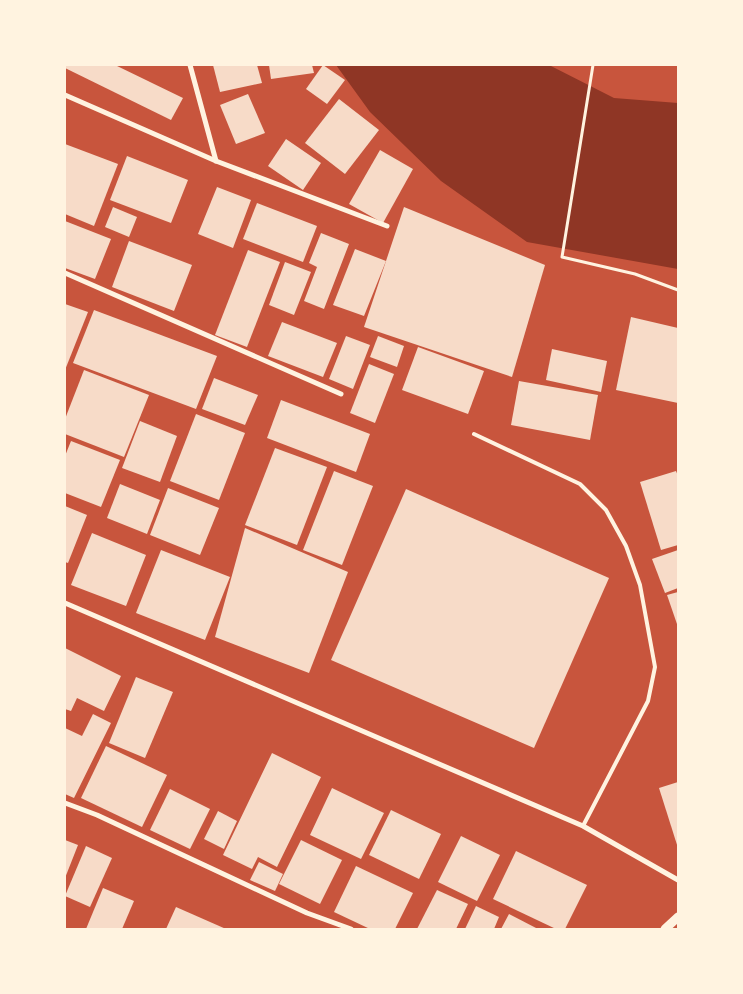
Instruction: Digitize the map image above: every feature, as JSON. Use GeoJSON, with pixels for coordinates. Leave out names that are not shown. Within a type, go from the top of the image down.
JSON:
{"type":"FeatureCollection","features":[{"type":"Feature","properties":{"kind":"street"},"geometry":{"type":"LineString","coordinates":[[190,65],[216,161]]}},
{"type":"Feature","properties":{"kind":"street"},"geometry":{"type":"LineString","coordinates":[[65,95],[216,161],[387,226]]}},
{"type":"Feature","properties":{"kind":"street"},"geometry":{"type":"LineString","coordinates":[[65,273],[341,394]]}},
{"type":"Feature","properties":{"kind":"street"},"geometry":{"type":"LineString","coordinates":[[65,602],[583,826],[678,880]]}},
{"type":"Feature","properties":{"kind":"street"},"geometry":{"type":"LineString","coordinates":[[65,803],[97,815],[307,913],[351,929]]}},
{"type":"Feature","properties":{"kind":"street"},"geometry":{"type":"LineString","coordinates":[[665,929],[678,917]]}},
{"type":"Feature","properties":{"kind":"lane"},"geometry":{"type":"LineString","coordinates":[[474,434],[580,484],[606,510],[626,546],[640,585],[656,667],[648,701],[583,826]]}},
{"type":"Feature","properties":{"kind":"path"},"geometry":{"type":"LineString","coordinates":[[594,65],[562,257],[635,274],[678,290]]}},
{"type":"Feature","properties":{"kind":"shaded area"},"geometry":{"type":"Polygon","coordinates":[[[336,65],[549,65],[614,98],[678,103],[678,269],[527,242],[441,181],[370,112],[336,65]]]}},
{"type":"Feature","properties":{"kind":"building"},"geometry":{"type":"Polygon","coordinates":[[[65,65],[115,65],[183,98],[171,120],[65,68],[65,65]]]}},
{"type":"Feature","properties":{"kind":"building"},"geometry":{"type":"Polygon","coordinates":[[[213,65],[257,65],[262,83],[220,92],[213,65]]]}},
{"type":"Feature","properties":{"kind":"building"},"geometry":{"type":"Polygon","coordinates":[[[269,65],[312,65],[314,73],[271,79],[269,65]]]}},
{"type":"Feature","properties":{"kind":"building"},"geometry":{"type":"Polygon","coordinates":[[[323,65],[345,80],[327,104],[306,89],[323,65]]]}},
{"type":"Feature","properties":{"kind":"building"},"geometry":{"type":"Polygon","coordinates":[[[248,94],[265,133],[236,144],[220,105],[248,94]]]}},
{"type":"Feature","properties":{"kind":"building"},"geometry":{"type":"Polygon","coordinates":[[[339,99],[379,130],[345,174],[305,143],[339,99]]]}},
{"type":"Feature","properties":{"kind":"building"},"geometry":{"type":"Polygon","coordinates":[[[286,139],[321,163],[303,190],[268,166],[286,139]]]}},
{"type":"Feature","properties":{"kind":"building"},"geometry":{"type":"Polygon","coordinates":[[[65,144],[118,164],[94,226],[65,214],[65,144]]]}},
{"type":"Feature","properties":{"kind":"building"},"geometry":{"type":"Polygon","coordinates":[[[380,150],[413,169],[383,223],[349,204],[380,150]]]}},
{"type":"Feature","properties":{"kind":"building"},"geometry":{"type":"Polygon","coordinates":[[[127,156],[188,180],[171,223],[110,200],[127,156]]]}},
{"type":"Feature","properties":{"kind":"building"},"geometry":{"type":"Polygon","coordinates":[[[217,187],[251,200],[233,248],[198,234],[217,187]]]}},
{"type":"Feature","properties":{"kind":"building"},"geometry":{"type":"Polygon","coordinates":[[[257,203],[317,226],[303,262],[243,239],[257,203]]]}},
{"type":"Feature","properties":{"kind":"building"},"geometry":{"type":"Polygon","coordinates":[[[113,207],[137,217],[129,237],[105,227],[113,207]]]}},
{"type":"Feature","properties":{"kind":"building"},"geometry":{"type":"Polygon","coordinates":[[[404,207],[545,265],[512,377],[364,327],[404,207]]]}},
{"type":"Feature","properties":{"kind":"building"},"geometry":{"type":"Polygon","coordinates":[[[65,221],[111,239],[95,279],[65,268],[65,221]]]}},
{"type":"Feature","properties":{"kind":"building"},"geometry":{"type":"Polygon","coordinates":[[[321,233],[349,244],[324,309],[304,301],[317,267],[309,263],[321,233]]]}},
{"type":"Feature","properties":{"kind":"building"},"geometry":{"type":"Polygon","coordinates":[[[129,241],[192,265],[174,311],[112,287],[129,241]]]}},
{"type":"Feature","properties":{"kind":"building"},"geometry":{"type":"Polygon","coordinates":[[[355,249],[386,261],[364,316],[333,305],[355,249]]]}},
{"type":"Feature","properties":{"kind":"building"},"geometry":{"type":"Polygon","coordinates":[[[248,250],[280,262],[247,347],[215,335],[248,250]]]}},
{"type":"Feature","properties":{"kind":"building"},"geometry":{"type":"Polygon","coordinates":[[[285,262],[311,272],[294,315],[269,305],[285,262]]]}},
{"type":"Feature","properties":{"kind":"building"},"geometry":{"type":"Polygon","coordinates":[[[65,304],[88,312],[65,370],[65,304]]]}},
{"type":"Feature","properties":{"kind":"building"},"geometry":{"type":"Polygon","coordinates":[[[94,310],[217,356],[196,409],[73,363],[94,310]]]}},
{"type":"Feature","properties":{"kind":"building"},"geometry":{"type":"Polygon","coordinates":[[[631,317],[678,328],[678,403],[616,390],[631,317]]]}},
{"type":"Feature","properties":{"kind":"building"},"geometry":{"type":"Polygon","coordinates":[[[282,322],[337,343],[323,377],[268,356],[282,322]]]}},
{"type":"Feature","properties":{"kind":"building"},"geometry":{"type":"Polygon","coordinates":[[[346,336],[370,345],[353,389],[329,379],[346,336]]]}},
{"type":"Feature","properties":{"kind":"building"},"geometry":{"type":"Polygon","coordinates":[[[378,336],[404,346],[397,367],[370,357],[378,336]]]}},
{"type":"Feature","properties":{"kind":"building"},"geometry":{"type":"Polygon","coordinates":[[[418,347],[484,371],[468,414],[402,390],[418,347]]]}},
{"type":"Feature","properties":{"kind":"building"},"geometry":{"type":"Polygon","coordinates":[[[552,349],[607,361],[601,392],[546,380],[552,349]]]}},
{"type":"Feature","properties":{"kind":"building"},"geometry":{"type":"Polygon","coordinates":[[[369,364],[394,374],[375,423],[350,413],[369,364]]]}},
{"type":"Feature","properties":{"kind":"building"},"geometry":{"type":"Polygon","coordinates":[[[84,370],[149,395],[124,457],[65,434],[65,419],[84,370]]]}},
{"type":"Feature","properties":{"kind":"building"},"geometry":{"type":"Polygon","coordinates":[[[214,378],[258,395],[245,425],[202,409],[214,378]]]}},
{"type":"Feature","properties":{"kind":"building"},"geometry":{"type":"Polygon","coordinates":[[[519,381],[598,395],[590,440],[511,425],[519,381]]]}},
{"type":"Feature","properties":{"kind":"building"},"geometry":{"type":"Polygon","coordinates":[[[281,400],[370,434],[356,472],[267,438],[281,400]]]}},
{"type":"Feature","properties":{"kind":"building"},"geometry":{"type":"Polygon","coordinates":[[[196,414],[245,433],[219,500],[170,481],[196,414]]]}},
{"type":"Feature","properties":{"kind":"building"},"geometry":{"type":"Polygon","coordinates":[[[140,421],[177,436],[160,482],[122,468],[140,421]]]}},
{"type":"Feature","properties":{"kind":"building"},"geometry":{"type":"Polygon","coordinates":[[[71,441],[120,460],[101,507],[65,493],[65,456],[71,441]]]}},
{"type":"Feature","properties":{"kind":"building"},"geometry":{"type":"Polygon","coordinates":[[[275,448],[327,467],[297,545],[245,525],[275,448]]]}},
{"type":"Feature","properties":{"kind":"building"},"geometry":{"type":"Polygon","coordinates":[[[334,471],[373,486],[342,565],[303,550],[334,471]]]}},
{"type":"Feature","properties":{"kind":"building"},"geometry":{"type":"Polygon","coordinates":[[[676,471],[678,476],[678,545],[661,550],[640,482],[676,471]]]}},
{"type":"Feature","properties":{"kind":"building"},"geometry":{"type":"Polygon","coordinates":[[[120,484],[160,500],[147,534],[107,518],[120,484]]]}},
{"type":"Feature","properties":{"kind":"building"},"geometry":{"type":"Polygon","coordinates":[[[168,488],[219,508],[200,555],[150,535],[168,488]]]}},
{"type":"Feature","properties":{"kind":"building"},"geometry":{"type":"Polygon","coordinates":[[[406,489],[609,578],[534,748],[331,660],[406,489]]]}},
{"type":"Feature","properties":{"kind":"building"},"geometry":{"type":"Polygon","coordinates":[[[65,506],[87,515],[68,563],[65,562],[65,506]]]}},
{"type":"Feature","properties":{"kind":"building"},"geometry":{"type":"Polygon","coordinates":[[[245,528],[348,572],[309,673],[215,637],[245,528]]]}},
{"type":"Feature","properties":{"kind":"building"},"geometry":{"type":"Polygon","coordinates":[[[92,533],[146,555],[126,606],[71,585],[92,533]]]}},
{"type":"Feature","properties":{"kind":"building"},"geometry":{"type":"Polygon","coordinates":[[[161,550],[230,577],[205,640],[136,613],[161,550]]]}},
{"type":"Feature","properties":{"kind":"building"},"geometry":{"type":"Polygon","coordinates":[[[678,550],[678,588],[665,593],[652,559],[678,550]]]}},
{"type":"Feature","properties":{"kind":"building"},"geometry":{"type":"Polygon","coordinates":[[[678,592],[678,627],[667,595],[678,592]]]}},
{"type":"Feature","properties":{"kind":"building"},"geometry":{"type":"Polygon","coordinates":[[[65,648],[121,676],[104,711],[77,698],[71,711],[65,709],[65,648]]]}},
{"type":"Feature","properties":{"kind":"building"},"geometry":{"type":"Polygon","coordinates":[[[136,677],[173,692],[145,758],[109,743],[136,677]]]}},
{"type":"Feature","properties":{"kind":"building"},"geometry":{"type":"Polygon","coordinates":[[[93,714],[111,723],[74,798],[65,794],[65,728],[82,736],[93,714]]]}},
{"type":"Feature","properties":{"kind":"building"},"geometry":{"type":"Polygon","coordinates":[[[106,746],[167,775],[142,827],[81,798],[106,746]]]}},
{"type":"Feature","properties":{"kind":"building"},"geometry":{"type":"Polygon","coordinates":[[[272,753],[321,777],[277,867],[258,857],[252,869],[223,855],[272,753]]]}},
{"type":"Feature","properties":{"kind":"building"},"geometry":{"type":"Polygon","coordinates":[[[678,782],[678,848],[659,788],[678,782]]]}},
{"type":"Feature","properties":{"kind":"building"},"geometry":{"type":"Polygon","coordinates":[[[332,788],[384,813],[361,859],[310,835],[332,788]]]}},
{"type":"Feature","properties":{"kind":"building"},"geometry":{"type":"Polygon","coordinates":[[[170,789],[210,809],[190,849],[150,830],[170,789]]]}},
{"type":"Feature","properties":{"kind":"building"},"geometry":{"type":"Polygon","coordinates":[[[391,810],[441,834],[419,879],[369,855],[391,810]]]}},
{"type":"Feature","properties":{"kind":"building"},"geometry":{"type":"Polygon","coordinates":[[[218,811],[237,821],[224,849],[204,839],[218,811]]]}},
{"type":"Feature","properties":{"kind":"building"},"geometry":{"type":"Polygon","coordinates":[[[461,836],[500,855],[477,901],[438,882],[461,836]]]}},
{"type":"Feature","properties":{"kind":"building"},"geometry":{"type":"Polygon","coordinates":[[[65,840],[78,845],[65,878],[65,840]]]}},
{"type":"Feature","properties":{"kind":"building"},"geometry":{"type":"Polygon","coordinates":[[[301,840],[342,860],[320,904],[279,884],[301,840]]]}},
{"type":"Feature","properties":{"kind":"building"},"geometry":{"type":"Polygon","coordinates":[[[86,846],[112,858],[90,907],[65,896],[86,846]]]}},
{"type":"Feature","properties":{"kind":"building"},"geometry":{"type":"Polygon","coordinates":[[[516,851],[587,885],[565,929],[556,929],[493,899],[516,851]]]}},
{"type":"Feature","properties":{"kind":"building"},"geometry":{"type":"Polygon","coordinates":[[[259,862],[283,874],[275,891],[250,880],[259,862]]]}},
{"type":"Feature","properties":{"kind":"building"},"geometry":{"type":"Polygon","coordinates":[[[356,866],[413,893],[395,929],[370,929],[334,912],[356,866]]]}},
{"type":"Feature","properties":{"kind":"building"},"geometry":{"type":"Polygon","coordinates":[[[103,888],[134,901],[122,929],[86,929],[103,888]]]}},
{"type":"Feature","properties":{"kind":"building"},"geometry":{"type":"Polygon","coordinates":[[[437,890],[468,904],[456,929],[417,929],[437,890]]]}},
{"type":"Feature","properties":{"kind":"building"},"geometry":{"type":"Polygon","coordinates":[[[476,906],[499,917],[494,929],[465,929],[476,906]]]}},
{"type":"Feature","properties":{"kind":"building"},"geometry":{"type":"Polygon","coordinates":[[[176,907],[226,929],[166,929],[176,907]]]}},
{"type":"Feature","properties":{"kind":"building"},"geometry":{"type":"Polygon","coordinates":[[[509,914],[538,929],[501,929],[509,914]]]}}]}
